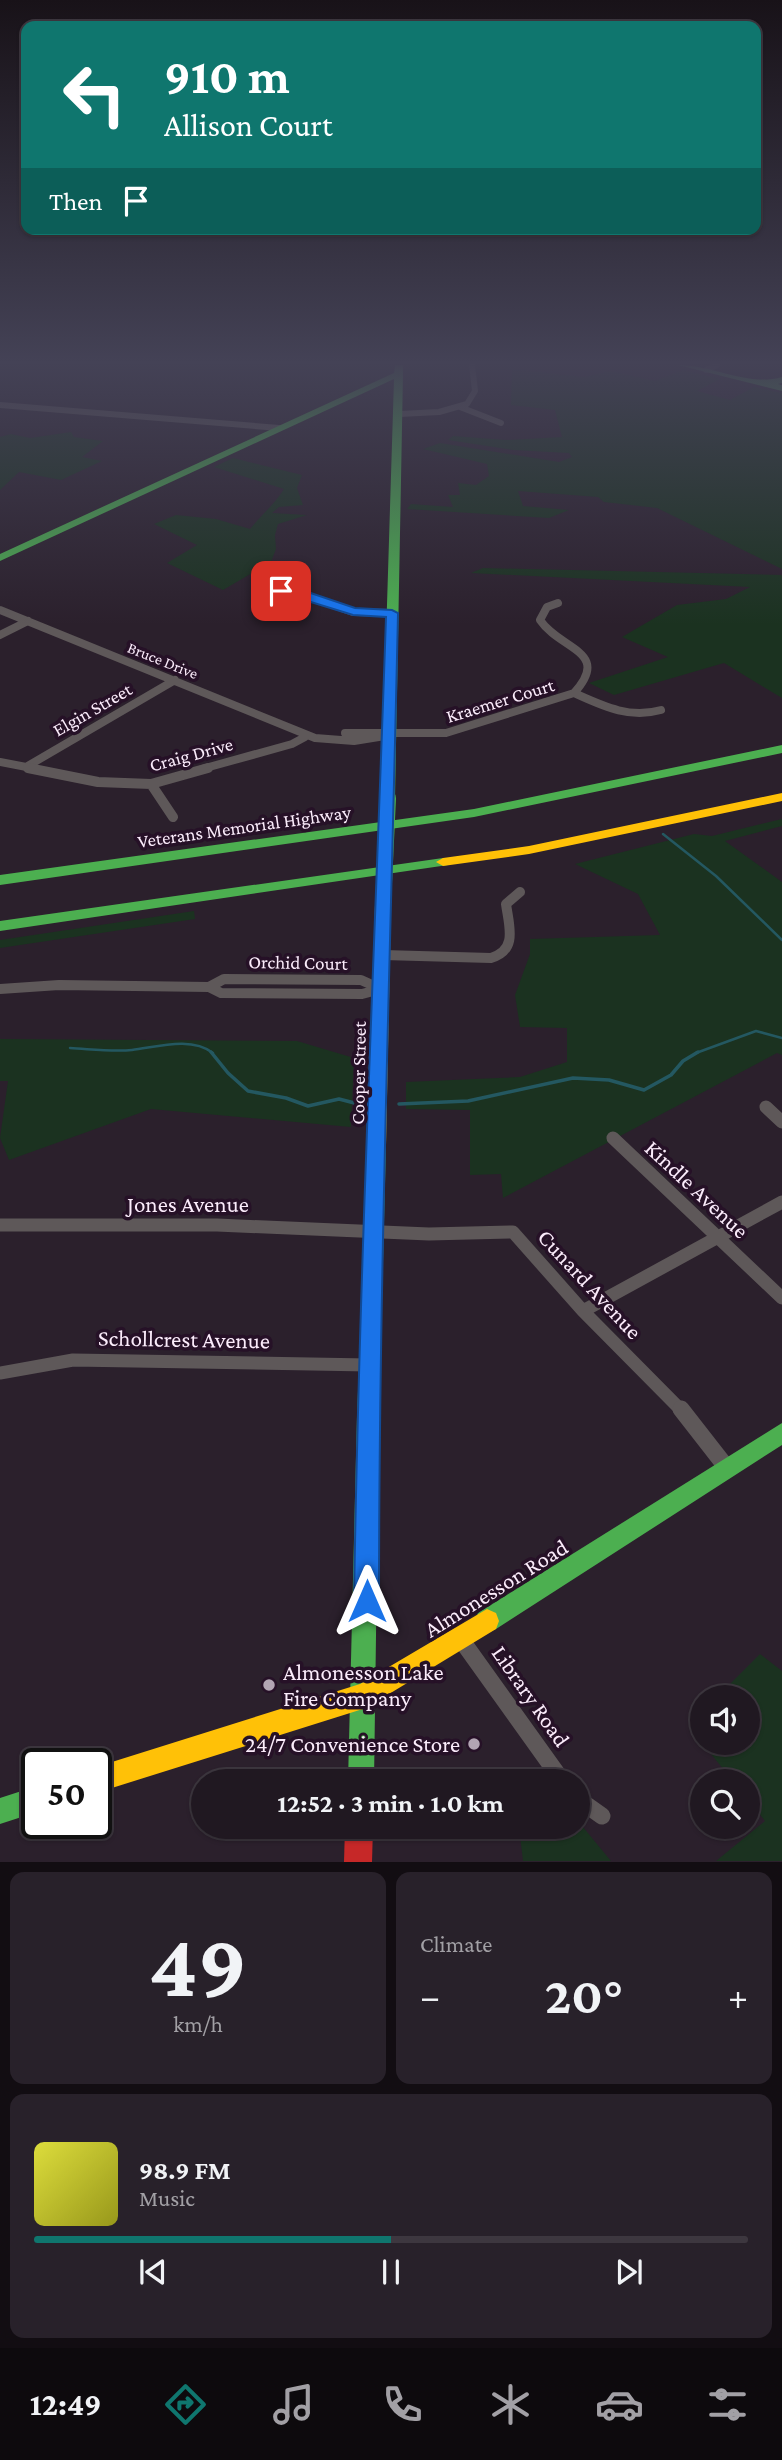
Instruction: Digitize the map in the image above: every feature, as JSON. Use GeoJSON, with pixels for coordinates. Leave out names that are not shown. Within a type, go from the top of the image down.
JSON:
{"type":"FeatureCollection","features":[{"type":"Feature","properties":{"kind":"main road"},"geometry":{"type":"LineString","coordinates":[[3,554],[227,452]]}},
{"type":"Feature","properties":{"kind":"main road","name":"Cooper Street"},"geometry":{"type":"LineString","coordinates":[[363,1769],[366,1695],[369,1365],[391,735],[398,452]]}},
{"type":"Feature","properties":{"kind":"main road","name":"Veterans Memorial Highway"},"geometry":{"type":"LineString","coordinates":[[0,880],[474,813],[782,749]]}},
{"type":"Feature","properties":{"kind":"main road"},"geometry":{"type":"LineString","coordinates":[[0,926],[529,849],[625,832],[782,797]]}},
{"type":"Feature","properties":{"kind":"main road","name":"Almonesson Road"},"geometry":{"type":"LineString","coordinates":[[112,1775],[366,1695],[782,1433]]}},
{"type":"Feature","properties":{"kind":"main road"},"geometry":{"type":"LineString","coordinates":[[0,1811],[21,1804]]}},
{"type":"Feature","properties":{"kind":"main road"},"geometry":{"type":"LineString","coordinates":[[358,1861],[359,1839]]}},
{"type":"Feature","properties":{"kind":"street"},"geometry":{"type":"LineString","coordinates":[[290,590],[353,612],[392,613]]}},
{"type":"Feature","properties":{"kind":"street","name":"Kraemer Court"},"geometry":{"type":"LineString","coordinates":[[391,735],[446,733],[574,693],[587,679],[587,660],[575,647],[544,629],[540,620],[547,607],[558,603]]}},
{"type":"Feature","properties":{"kind":"street","name":"Bruce Drive"},"geometry":{"type":"LineString","coordinates":[[0,610],[295,728],[310,737],[373,741],[391,735]]}},
{"type":"Feature","properties":{"kind":"street"},"geometry":{"type":"LineString","coordinates":[[0,635],[28,621]]}},
{"type":"Feature","properties":{"kind":"street","name":"Elgin Street"},"geometry":{"type":"LineString","coordinates":[[26,767],[175,680]]}},
{"type":"Feature","properties":{"kind":"street"},"geometry":{"type":"LineString","coordinates":[[574,693],[627,714],[640,716],[661,710]]}},
{"type":"Feature","properties":{"kind":"street","name":"Craig Drive"},"geometry":{"type":"LineString","coordinates":[[0,762],[98,782],[151,784],[310,737]]}},
{"type":"Feature","properties":{"kind":"street"},"geometry":{"type":"LineString","coordinates":[[151,784],[173,817]]}},
{"type":"Feature","properties":{"kind":"street"},"geometry":{"type":"LineString","coordinates":[[383,956],[503,956],[509,951],[510,943],[506,904],[520,892]]}},
{"type":"Feature","properties":{"kind":"street","name":"Orchid Court"},"geometry":{"type":"LineString","coordinates":[[0,989],[60,985],[209,987],[222,993],[362,993],[381,989]]}},
{"type":"Feature","properties":{"kind":"street"},"geometry":{"type":"LineString","coordinates":[[766,1107],[782,1122]]}},
{"type":"Feature","properties":{"kind":"street","name":"Kindle Avenue"},"geometry":{"type":"LineString","coordinates":[[613,1139],[782,1298]]}},
{"type":"Feature","properties":{"kind":"street"},"geometry":{"type":"LineString","coordinates":[[583,1311],[782,1202]]}},
{"type":"Feature","properties":{"kind":"street","name":"Jones Avenue"},"geometry":{"type":"LineString","coordinates":[[0,1225],[258,1225],[375,1229]]}},
{"type":"Feature","properties":{"kind":"street","name":"Cunard Avenue"},"geometry":{"type":"LineString","coordinates":[[375,1229],[401,1233],[513,1232],[583,1311],[688,1417],[727,1468]]}},
{"type":"Feature","properties":{"kind":"street","name":"Schollcrest Avenue"},"geometry":{"type":"LineString","coordinates":[[0,1373],[73,1360],[369,1365]]}},
{"type":"Feature","properties":{"kind":"street","name":"Library Road"},"geometry":{"type":"LineString","coordinates":[[460,1638],[555,1769]]}},
{"type":"Feature","properties":{"kind":"street"},"geometry":{"type":"LineString","coordinates":[[590,1808],[602,1816]]}},
{"type":"Feature","properties":{"kind":"green space"},"geometry":{"type":"Polygon","coordinates":[[[0,452],[89,452],[82,457],[102,461],[61,480],[19,472],[0,490],[0,452]]]}},
{"type":"Feature","properties":{"kind":"green space"},"geometry":{"type":"Polygon","coordinates":[[[435,452],[496,452],[559,462],[572,457],[569,453],[548,452],[782,452],[782,569],[657,508],[604,502],[598,497],[518,491],[523,506],[569,510],[549,518],[407,509],[411,504],[453,507],[448,495],[460,495],[458,483],[476,485],[489,476],[487,464],[435,452]]]}},
{"type":"Feature","properties":{"kind":"green space"},"geometry":{"type":"Polygon","coordinates":[[[233,458],[302,475],[297,488],[303,505],[279,507],[272,513],[307,515],[278,524],[275,535],[276,549],[271,562],[223,590],[167,563],[197,545],[154,524],[176,515],[216,519],[250,529],[284,489],[214,467],[233,458]]]}},
{"type":"Feature","properties":{"kind":"green space"},"geometry":{"type":"Polygon","coordinates":[[[483,568],[782,575],[782,698],[724,663],[614,695],[589,683],[668,657],[622,637],[677,605],[726,599],[750,587],[471,573],[483,568]]]}},
{"type":"Feature","properties":{"kind":"green space"},"geometry":{"type":"Polygon","coordinates":[[[782,819],[782,826],[725,841],[782,882],[782,1055],[777,1053],[503,1198],[501,1174],[470,1175],[470,1110],[406,1109],[406,1082],[520,1077],[567,1062],[567,1028],[520,1027],[515,995],[530,954],[530,939],[660,935],[638,894],[575,864],[694,834],[712,836],[782,819]]]}},
{"type":"Feature","properties":{"kind":"green space"},"geometry":{"type":"Polygon","coordinates":[[[194,911],[195,919],[0,948],[0,940],[194,911]]]}},
{"type":"Feature","properties":{"kind":"green space"},"geometry":{"type":"Polygon","coordinates":[[[0,1039],[297,1041],[354,1058],[351,1127],[151,1109],[9,1160],[0,1138],[8,1081],[0,1081],[0,1039]]]}},
{"type":"Feature","properties":{"kind":"green space"},"geometry":{"type":"Polygon","coordinates":[[[760,1654],[782,1671],[782,1861],[716,1861],[743,1839],[760,1839],[760,1825],[765,1821],[760,1815],[760,1769],[723,1769],[712,1755],[760,1755],[760,1685],[729,1685],[760,1654]]]}},
{"type":"Feature","properties":{"kind":"green space"},"geometry":{"type":"Polygon","coordinates":[[[590,1836],[611,1861],[523,1861],[520,1839],[590,1839],[590,1836]]]}},
{"type":"Feature","properties":{"kind":"waterway"},"geometry":{"type":"LineString","coordinates":[[663,834],[716,876],[782,940]]}},
{"type":"Feature","properties":{"kind":"waterway"},"geometry":{"type":"LineString","coordinates":[[697,1053],[756,1031],[782,1038]]}},
{"type":"Feature","properties":{"kind":"waterway"},"geometry":{"type":"LineString","coordinates":[[70,1048],[124,1051],[184,1044],[195,1045],[213,1053]]}},
{"type":"Feature","properties":{"kind":"waterway"},"geometry":{"type":"LineString","coordinates":[[211,1052],[228,1073],[248,1091],[286,1098],[308,1106],[339,1099],[362,1105]]}},
{"type":"Feature","properties":{"kind":"waterway"},"geometry":{"type":"LineString","coordinates":[[399,1104],[468,1101],[573,1078],[609,1080],[644,1090],[671,1075],[683,1061],[697,1053]]}},
{"type":"Feature","properties":{"kind":"traffic: fast"},"geometry":{"type":"LineString","coordinates":[[0,558],[230,452]]}},
{"type":"Feature","properties":{"kind":"traffic: fast"},"geometry":{"type":"LineString","coordinates":[[388,798],[397,452]]}},
{"type":"Feature","properties":{"kind":"traffic: fast"},"geometry":{"type":"LineString","coordinates":[[0,880],[474,813],[782,749]]}},
{"type":"Feature","properties":{"kind":"traffic: fast"},"geometry":{"type":"LineString","coordinates":[[383,905],[388,798]]}},
{"type":"Feature","properties":{"kind":"traffic: fast"},"geometry":{"type":"LineString","coordinates":[[0,926],[443,862]]}},
{"type":"Feature","properties":{"kind":"traffic: fast"},"geometry":{"type":"LineString","coordinates":[[361,1769],[368,1416],[377,1145]]}},
{"type":"Feature","properties":{"kind":"traffic: fast"},"geometry":{"type":"LineString","coordinates":[[487,1621],[782,1433]]}},
{"type":"Feature","properties":{"kind":"traffic: fast"},"geometry":{"type":"LineString","coordinates":[[0,1811],[21,1804]]}},
{"type":"Feature","properties":{"kind":"traffic: slow"},"geometry":{"type":"LineString","coordinates":[[443,862],[529,850],[782,797]]}},
{"type":"Feature","properties":{"kind":"traffic: slow"},"geometry":{"type":"LineString","coordinates":[[377,1145],[383,905]]}},
{"type":"Feature","properties":{"kind":"traffic: slow"},"geometry":{"type":"LineString","coordinates":[[112,1775],[366,1695],[487,1621]]}},
{"type":"Feature","properties":{"kind":"traffic: jam"},"geometry":{"type":"LineString","coordinates":[[358,1862],[359,1839]]}},
{"type":"Feature","properties":{"kind":"place","name":"Almonesson Lake Fire Company"},"geometry":{"type":"Point","coordinates":[269,1685]}},
{"type":"Feature","properties":{"kind":"place","name":"24/7 Convenience Store"},"geometry":{"type":"Point","coordinates":[474,1744]}},
{"type":"Feature","properties":{"kind":"route"},"geometry":{"type":"LineString","coordinates":[[281,591],[290,590],[353,612],[392,613],[391,735],[369,1365],[367,1601]]}}]}
